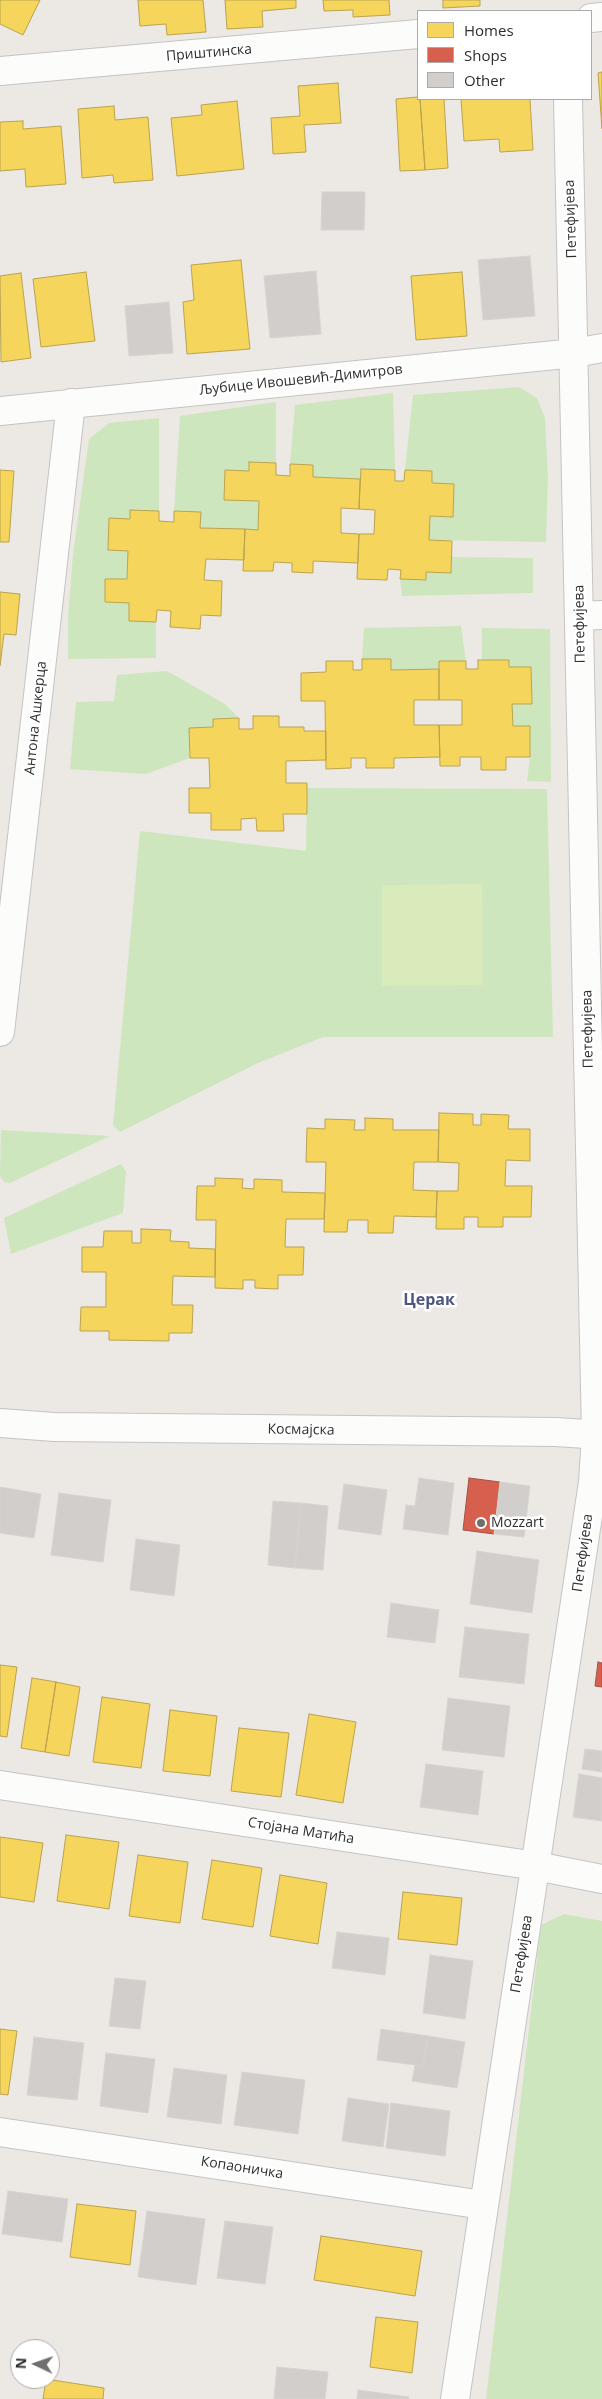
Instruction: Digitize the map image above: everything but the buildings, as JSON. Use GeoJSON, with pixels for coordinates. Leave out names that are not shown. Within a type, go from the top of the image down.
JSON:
{"type":"FeatureCollection","features":[{"type":"Feature","properties":{"kind":"street","name":"Приштинска"},"geometry":{"type":"LineString","coordinates":[[0,72],[417,34]]}},
{"type":"Feature","properties":{"kind":"street","name":"Петефијева"},"geometry":{"type":"LineString","coordinates":[[455,2399],[599,1435],[591,615],[575,353],[568,100]]}},
{"type":"Feature","properties":{"kind":"street","name":"Љубице Ивошевић-Димитров"},"geometry":{"type":"LineString","coordinates":[[0,411],[575,353],[602,348]]}},
{"type":"Feature","properties":{"kind":"street","name":"Антона Ашкерца"},"geometry":{"type":"LineString","coordinates":[[0,1032],[71,403]]}},
{"type":"Feature","properties":{"kind":"street","name":"Космајска"},"geometry":{"type":"LineString","coordinates":[[0,1423],[54,1427],[556,1432],[599,1435]]}},
{"type":"Feature","properties":{"kind":"street","name":"Стојана Матића"},"geometry":{"type":"LineString","coordinates":[[0,1785],[536,1866],[602,1879]]}},
{"type":"Feature","properties":{"kind":"street","name":"Копаоничка"},"geometry":{"type":"LineString","coordinates":[[0,2132],[484,2205]]}},
{"type":"Feature","properties":{"kind":"green space"},"geometry":{"type":"Polygon","coordinates":[[[519,387],[537,398],[545,418],[548,477],[546,542],[429,540],[430,516],[453,517],[454,484],[432,483],[432,471],[405,470],[413,395],[519,387]]]}},
{"type":"Feature","properties":{"kind":"green space"},"geometry":{"type":"Polygon","coordinates":[[[393,393],[395,470],[361,469],[360,479],[313,477],[313,465],[290,464],[295,405],[393,393]]]}},
{"type":"Feature","properties":{"kind":"green space"},"geometry":{"type":"Polygon","coordinates":[[[276,402],[276,463],[249,462],[249,471],[225,471],[224,500],[259,501],[258,530],[200,528],[200,512],[174,511],[180,416],[276,402]]]}},
{"type":"Feature","properties":{"kind":"green space"},"geometry":{"type":"Polygon","coordinates":[[[159,418],[159,511],[131,510],[130,519],[109,519],[108,550],[128,551],[127,579],[105,579],[105,602],[129,603],[129,621],[156,622],[156,658],[68,659],[68,617],[73,554],[89,439],[109,423],[159,418]]]}},
{"type":"Feature","properties":{"kind":"green space"},"geometry":{"type":"Polygon","coordinates":[[[452,557],[533,558],[533,593],[402,596],[400,579],[426,580],[426,572],[451,573],[452,557]]]}},
{"type":"Feature","properties":{"kind":"green space"},"geometry":{"type":"Polygon","coordinates":[[[461,626],[466,661],[439,661],[439,669],[391,670],[391,659],[362,659],[364,628],[461,626]]]}},
{"type":"Feature","properties":{"kind":"green space"},"geometry":{"type":"Polygon","coordinates":[[[482,628],[550,629],[551,782],[527,781],[530,757],[530,726],[513,726],[512,704],[532,703],[531,667],[509,667],[509,660],[482,660],[482,628]]]}},
{"type":"Feature","properties":{"kind":"green space"},"geometry":{"type":"Polygon","coordinates":[[[167,671],[225,704],[239,718],[213,719],[213,727],[189,728],[190,758],[146,774],[70,769],[76,702],[114,701],[117,675],[167,671]]]}},
{"type":"Feature","properties":{"kind":"green space"},"geometry":{"type":"Polygon","coordinates":[[[307,788],[547,789],[553,1037],[323,1037],[258,1063],[120,1132],[113,1125],[140,831],[306,851],[307,788]]]}},
{"type":"Feature","properties":{"kind":"green space"},"geometry":{"type":"Polygon","coordinates":[[[482,884],[483,985],[382,986],[382,885],[482,884]]]}},
{"type":"Feature","properties":{"kind":"green space"},"geometry":{"type":"Polygon","coordinates":[[[1,1130],[110,1136],[10,1183],[4,1182],[0,1176],[1,1130]]]}},
{"type":"Feature","properties":{"kind":"green space"},"geometry":{"type":"Polygon","coordinates":[[[121,1164],[126,1171],[123,1213],[11,1254],[4,1218],[121,1164]]]}},
{"type":"Feature","properties":{"kind":"green space"},"geometry":{"type":"Polygon","coordinates":[[[564,1914],[602,1921],[602,2399],[486,2399],[541,1925],[564,1914]]]}},
{"type":"Feature","properties":{"kind":"place","name":"Mozzart"},"geometry":{"type":"Point","coordinates":[481,1523]}},
{"type":"Feature","properties":{"kind":"district","name":"Церак"},"geometry":{"type":"Point","coordinates":[429,1300]}}]}
